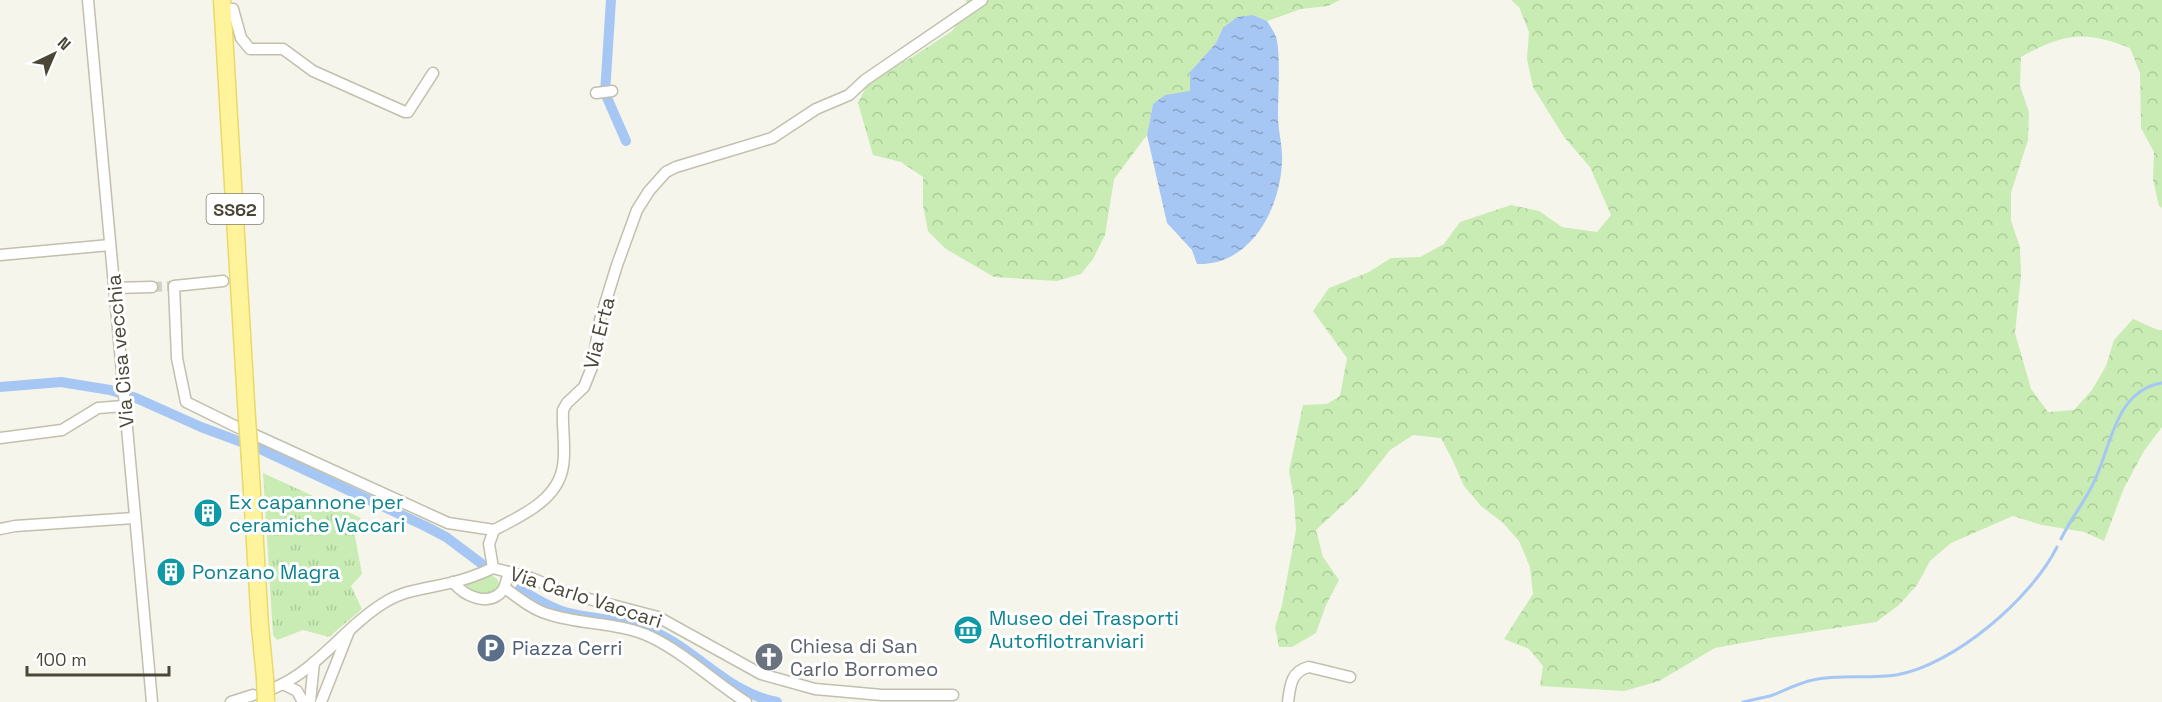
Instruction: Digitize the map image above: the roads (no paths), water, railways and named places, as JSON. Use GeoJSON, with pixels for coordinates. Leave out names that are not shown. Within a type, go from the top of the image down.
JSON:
{"type":"FeatureCollection","features":[{"type":"Feature","properties":{"kind":"main road","name":"SS62"},"geometry":{"type":"LineString","coordinates":[[223,6],[243,423],[250,459],[260,626],[268,690]]}},
{"type":"Feature","properties":{"kind":"street","name":"Via Cisa vecchia"},"geometry":{"type":"LineString","coordinates":[[88,0],[152,702]]}},
{"type":"Feature","properties":{"kind":"street","name":"Via Erta"},"geometry":{"type":"LineString","coordinates":[[494,530],[539,504],[558,482],[563,468],[563,410],[584,387],[592,367],[600,320],[637,210],[649,191],[666,172],[772,138],[816,109],[849,94],[865,80],[982,0]]}},
{"type":"Feature","properties":{"kind":"street"},"geometry":{"type":"LineString","coordinates":[[223,6],[233,9],[241,38],[250,49],[283,49],[318,74],[405,112],[408,112],[433,73]]}},
{"type":"Feature","properties":{"kind":"street"},"geometry":{"type":"LineString","coordinates":[[596,93],[612,91]]}},
{"type":"Feature","properties":{"kind":"street"},"geometry":{"type":"LineString","coordinates":[[0,255],[110,245]]}},
{"type":"Feature","properties":{"kind":"street"},"geometry":{"type":"LineString","coordinates":[[223,282],[174,286],[177,358],[186,402],[243,423]]}},
{"type":"Feature","properties":{"kind":"street"},"geometry":{"type":"LineString","coordinates":[[114,288],[152,287]]}},
{"type":"Feature","properties":{"kind":"street"},"geometry":{"type":"LineString","coordinates":[[0,438],[62,430],[98,408],[124,402]]}},
{"type":"Feature","properties":{"kind":"street"},"geometry":{"type":"LineString","coordinates":[[231,702],[268,690],[314,662],[378,607],[397,596],[453,582],[493,568],[489,544],[494,530],[448,523],[255,435]]}},
{"type":"Feature","properties":{"kind":"street"},"geometry":{"type":"LineString","coordinates":[[0,529],[15,525],[134,518]]}},
{"type":"Feature","properties":{"kind":"street","name":"Via Carlo Vaccari"},"geometry":{"type":"LineString","coordinates":[[493,568],[531,578],[570,594],[658,617],[761,674],[815,689],[882,695],[953,695]]}},
{"type":"Feature","properties":{"kind":"street"},"geometry":{"type":"LineString","coordinates":[[453,582],[460,591],[480,599],[499,594],[505,588],[509,572]]}},
{"type":"Feature","properties":{"kind":"street"},"geometry":{"type":"LineString","coordinates":[[505,588],[546,614],[585,623],[618,627],[650,637],[746,702]]}},
{"type":"Feature","properties":{"kind":"street"},"geometry":{"type":"LineString","coordinates":[[321,702],[349,631]]}},
{"type":"Feature","properties":{"kind":"street"},"geometry":{"type":"LineString","coordinates":[[314,662],[331,677]]}},
{"type":"Feature","properties":{"kind":"street"},"geometry":{"type":"LineString","coordinates":[[310,702],[314,662]]}},
{"type":"Feature","properties":{"kind":"street"},"geometry":{"type":"LineString","coordinates":[[1288,702],[1293,677],[1302,669],[1309,667],[1350,677]]}},
{"type":"Feature","properties":{"kind":"street"},"geometry":{"type":"LineString","coordinates":[[268,690],[297,691],[303,702]]}},
{"type":"Feature","properties":{"kind":"water"},"geometry":{"type":"Polygon","coordinates":[[[1253,15],[1267,21],[1278,44],[1278,122],[1282,156],[1280,180],[1268,215],[1259,231],[1247,245],[1233,256],[1216,262],[1197,264],[1192,250],[1167,223],[1147,135],[1153,104],[1165,95],[1190,91],[1190,72],[1216,43],[1223,28],[1237,17],[1253,15]]]}},
{"type":"Feature","properties":{"kind":"waterway"},"geometry":{"type":"LineString","coordinates":[[611,0],[605,93],[626,141]]}},
{"type":"Feature","properties":{"kind":"waterway"},"geometry":{"type":"LineString","coordinates":[[0,387],[61,382],[110,390],[136,398],[201,427],[260,449],[425,526],[446,537],[482,564]]}},
{"type":"Feature","properties":{"kind":"waterway"},"geometry":{"type":"LineString","coordinates":[[2061,539],[2092,486],[2123,410],[2146,388],[2162,383]]}},
{"type":"Feature","properties":{"kind":"waterway"},"geometry":{"type":"LineString","coordinates":[[1743,702],[1770,696],[1802,683],[1823,678],[1896,675],[1919,669],[1942,658],[1966,644],[2010,608],[2029,588],[2057,547]]}},
{"type":"Feature","properties":{"kind":"waterway"},"geometry":{"type":"LineString","coordinates":[[520,589],[553,608],[565,612],[622,622],[655,632],[671,640],[743,690],[777,702]]}},
{"type":"Feature","properties":{"kind":"tunnel"},"geometry":{"type":"LineString","coordinates":[[152,287],[174,286]]}},
{"type":"Feature","properties":{"kind":"place","name":"Ex capannone per ceramiche Vaccari"},"geometry":{"type":"Point","coordinates":[208,513]}},
{"type":"Feature","properties":{"kind":"place","name":"Ponzano Magra"},"geometry":{"type":"Point","coordinates":[171,572]}},
{"type":"Feature","properties":{"kind":"place","name":"Museo dei Trasporti Autofilotranviari"},"geometry":{"type":"Point","coordinates":[968,630]}},
{"type":"Feature","properties":{"kind":"place","name":"Piazza Cerri"},"geometry":{"type":"Point","coordinates":[491,648]}},
{"type":"Feature","properties":{"kind":"place","name":"Chiesa di San Carlo Borromeo"},"geometry":{"type":"Point","coordinates":[769,657]}}]}
